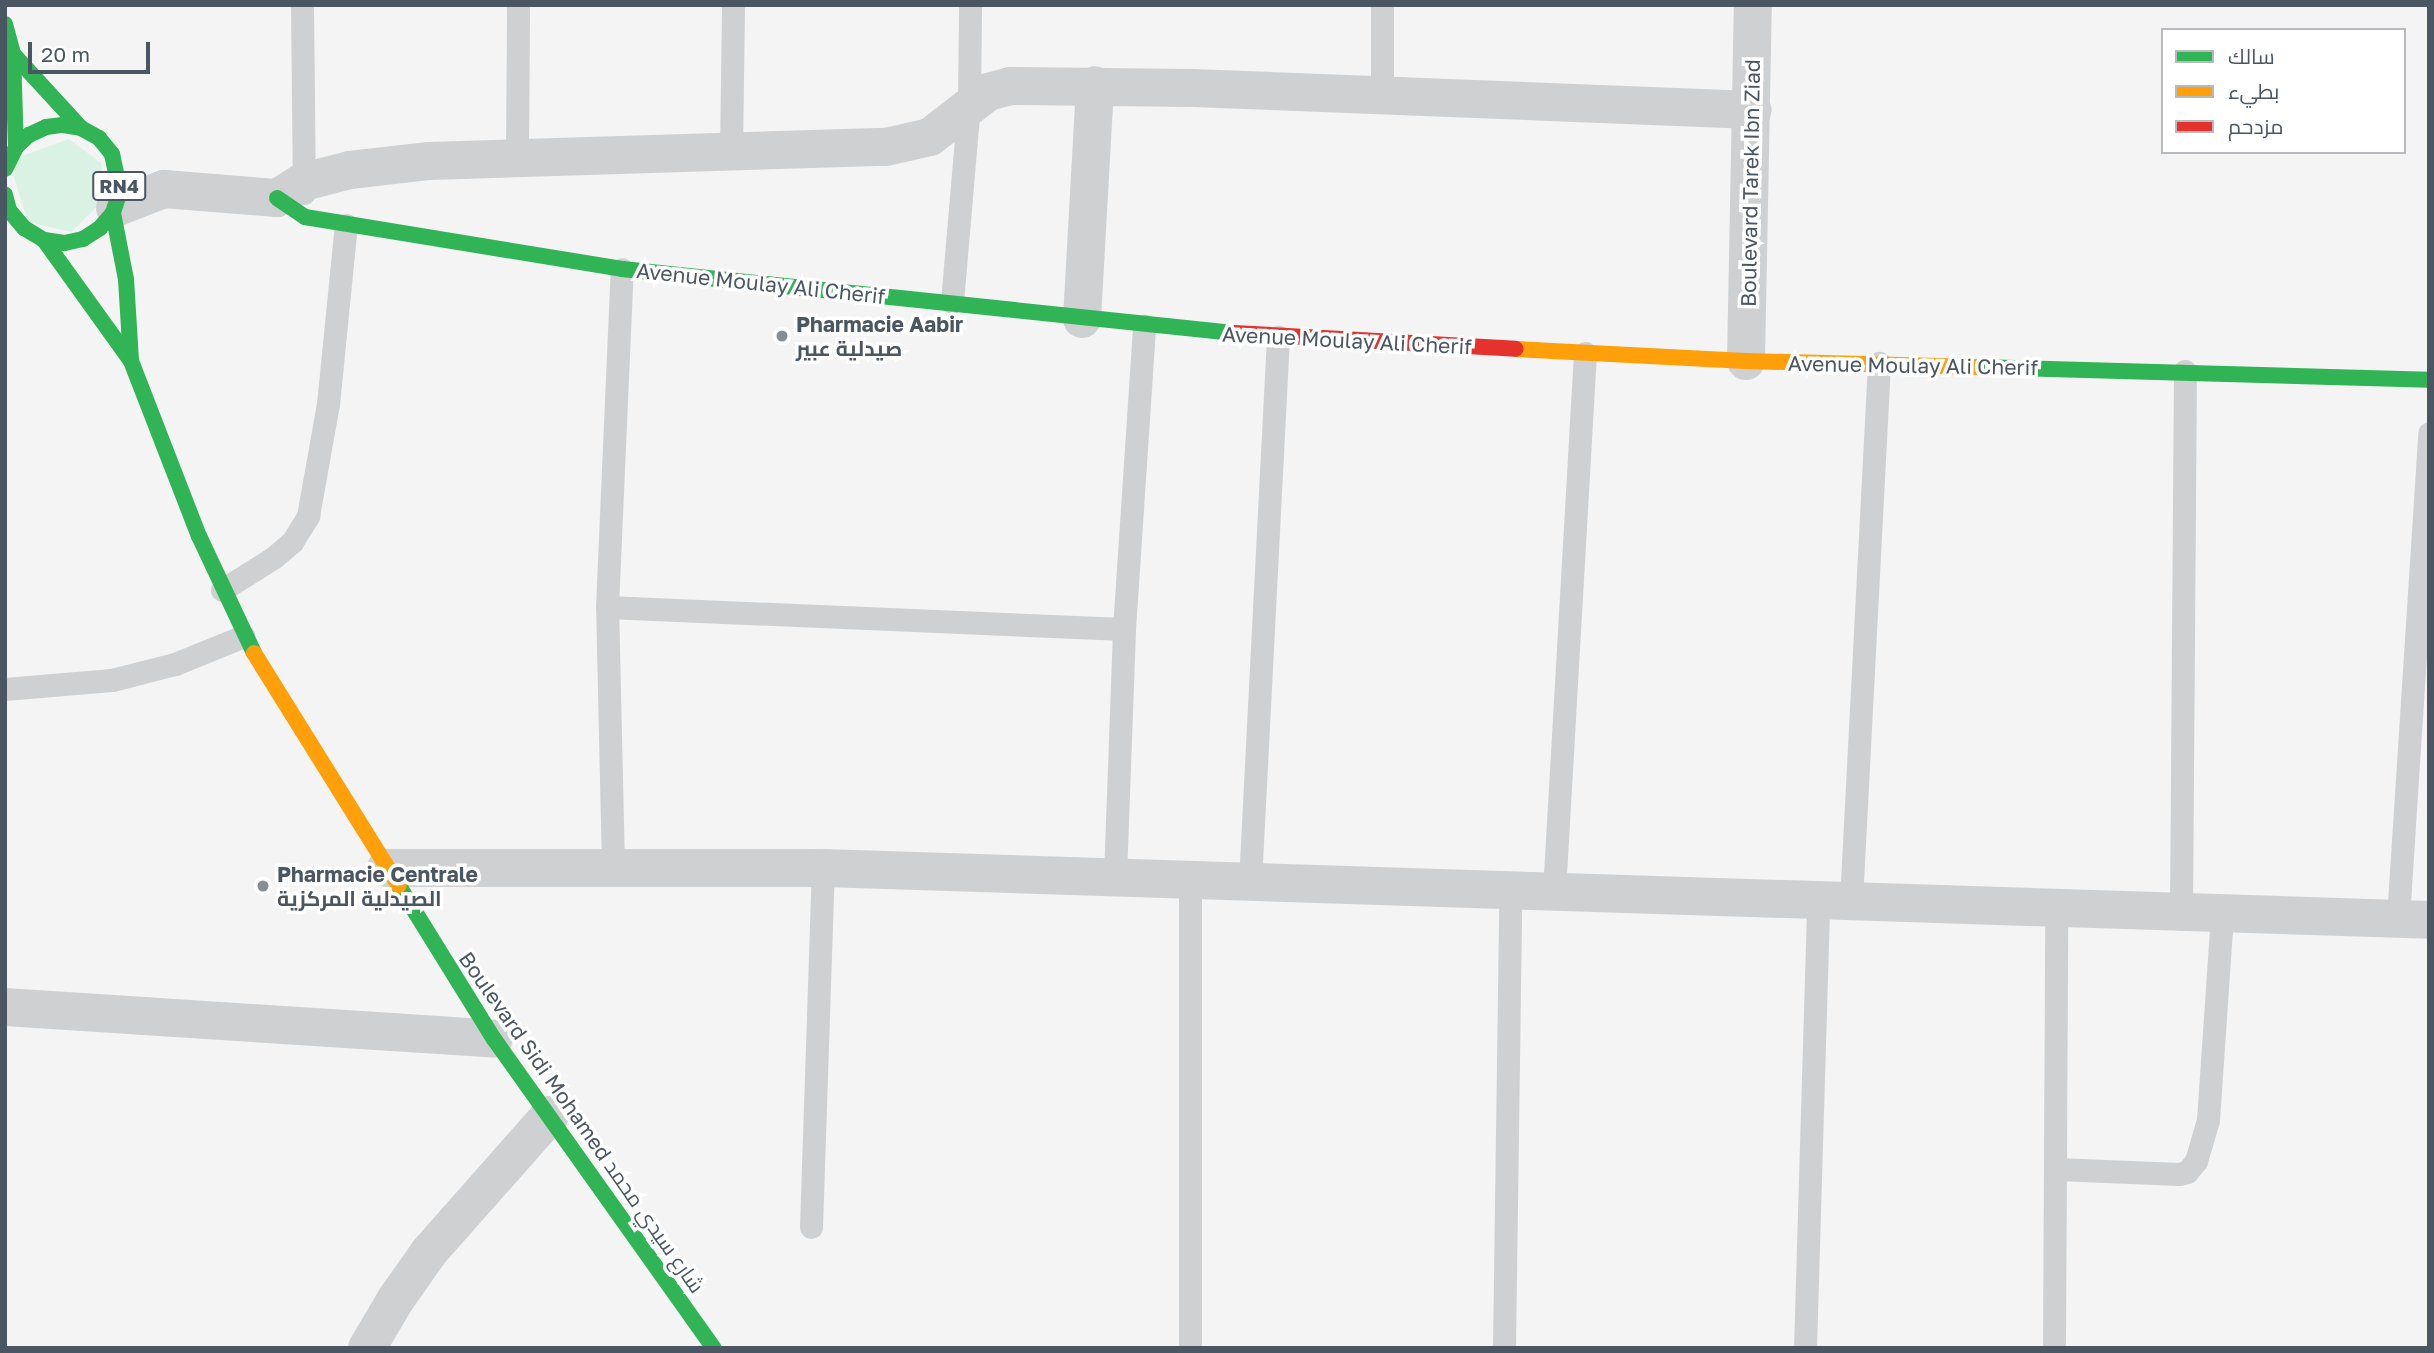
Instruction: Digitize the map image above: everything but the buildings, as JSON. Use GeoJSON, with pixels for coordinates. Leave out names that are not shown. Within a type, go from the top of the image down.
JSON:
{"type":"FeatureCollection","features":[{"type":"Feature","properties":{"kind":"street","name":"Boulevard Tarek Ibn Ziad"},"geometry":{"type":"LineString","coordinates":[[1746,361],[1753,5]]}},
{"type":"Feature","properties":{"kind":"street","name":"RN4"},"geometry":{"type":"LineString","coordinates":[[5,24],[13,54],[10,156]]}},
{"type":"Feature","properties":{"kind":"street","name":"RN4"},"geometry":{"type":"LineString","coordinates":[[7,205],[24,228],[44,240],[64,243],[83,239],[100,228],[114,211],[120,191],[118,171],[112,154],[99,138],[81,128],[13,54]]}},
{"type":"Feature","properties":{"kind":"street"},"geometry":{"type":"LineString","coordinates":[[1083,319],[1095,85]]}},
{"type":"Feature","properties":{"kind":"street"},"geometry":{"type":"LineString","coordinates":[[118,171],[164,189],[295,199],[350,170],[517,156],[886,147],[911,143],[942,130],[988,92],[1010,86],[1095,85],[1382,94],[1753,110]]}},
{"type":"Feature","properties":{"kind":"street","name":"RN4"},"geometry":{"type":"LineString","coordinates":[[10,156],[29,135],[46,127],[63,125],[81,128]]}},
{"type":"Feature","properties":{"kind":"street"},"geometry":{"type":"LineString","coordinates":[[114,211],[164,189]]}},
{"type":"Feature","properties":{"kind":"street","name":"Avenue Moulay Ali Cherif"},"geometry":{"type":"LineString","coordinates":[[295,199],[346,225],[622,269],[1144,326],[1278,337],[1746,361],[2185,371],[2429,380]]}},
{"type":"Feature","properties":{"kind":"street","name":"RN4"},"geometry":{"type":"LineString","coordinates":[[114,211],[126,279],[131,361]]}},
{"type":"Feature","properties":{"kind":"street","name":"RN4"},"geometry":{"type":"LineString","coordinates":[[44,240],[131,361]]}},
{"type":"Feature","properties":{"kind":"street","name":"Boulevard Sidi Mohamed شارع سيدي محمد"},"geometry":{"type":"LineString","coordinates":[[131,361],[222,590],[244,636],[494,1039],[714,1348]]}},
{"type":"Feature","properties":{"kind":"street"},"geometry":{"type":"LineString","coordinates":[[386,868],[823,867],[2413,919]]}},
{"type":"Feature","properties":{"kind":"street"},"geometry":{"type":"LineString","coordinates":[[5,1007],[494,1039]]}},
{"type":"Feature","properties":{"kind":"street"},"geometry":{"type":"LineString","coordinates":[[367,1348],[396,1299],[429,1252],[550,1115]]}},
{"type":"Feature","properties":{"kind":"lane"},"geometry":{"type":"LineString","coordinates":[[295,199],[302,5]]}},
{"type":"Feature","properties":{"kind":"lane"},"geometry":{"type":"LineString","coordinates":[[517,156],[518,5]]}},
{"type":"Feature","properties":{"kind":"lane"},"geometry":{"type":"LineString","coordinates":[[731,151],[733,5]]}},
{"type":"Feature","properties":{"kind":"lane"},"geometry":{"type":"LineString","coordinates":[[952,303],[969,105],[970,5]]}},
{"type":"Feature","properties":{"kind":"lane"},"geometry":{"type":"LineString","coordinates":[[1382,5],[1382,94]]}},
{"type":"Feature","properties":{"kind":"lane"},"geometry":{"type":"LineString","coordinates":[[222,590],[273,558],[292,542],[309,516],[328,404],[346,225]]}},
{"type":"Feature","properties":{"kind":"lane"},"geometry":{"type":"LineString","coordinates":[[613,867],[607,607],[622,269]]}},
{"type":"Feature","properties":{"kind":"lane"},"geometry":{"type":"LineString","coordinates":[[1115,876],[1124,629],[1144,326]]}},
{"type":"Feature","properties":{"kind":"lane"},"geometry":{"type":"LineString","coordinates":[[1250,882],[1278,337]]}},
{"type":"Feature","properties":{"kind":"lane"},"geometry":{"type":"LineString","coordinates":[[1554,892],[1585,353]]}},
{"type":"Feature","properties":{"kind":"lane"},"geometry":{"type":"LineString","coordinates":[[1805,1348],[1835,901],[1879,363]]}},
{"type":"Feature","properties":{"kind":"lane"},"geometry":{"type":"LineString","coordinates":[[2181,912],[2185,371]]}},
{"type":"Feature","properties":{"kind":"lane"},"geometry":{"type":"LineString","coordinates":[[2413,919],[2429,433]]}},
{"type":"Feature","properties":{"kind":"lane"},"geometry":{"type":"LineString","coordinates":[[607,607],[1124,629]]}},
{"type":"Feature","properties":{"kind":"lane"},"geometry":{"type":"LineString","coordinates":[[5,689],[112,680],[175,664],[244,636]]}},
{"type":"Feature","properties":{"kind":"lane"},"geometry":{"type":"LineString","coordinates":[[811,1227],[823,867]]}},
{"type":"Feature","properties":{"kind":"lane"},"geometry":{"type":"LineString","coordinates":[[1190,880],[1190,1348]]}},
{"type":"Feature","properties":{"kind":"lane"},"geometry":{"type":"LineString","coordinates":[[1504,1348],[1510,890]]}},
{"type":"Feature","properties":{"kind":"lane"},"geometry":{"type":"LineString","coordinates":[[2054,1348],[2057,1169],[2056,908]]}},
{"type":"Feature","properties":{"kind":"lane"},"geometry":{"type":"LineString","coordinates":[[2057,1169],[2179,1174],[2187,1172],[2196,1161],[2208,1120],[2222,914]]}},
{"type":"Feature","properties":{"kind":"green space"},"geometry":{"type":"Polygon","coordinates":[[[69,139],[101,163],[104,200],[71,232],[28,222],[12,171],[19,157],[69,139]]]}},
{"type":"Feature","properties":{"kind":"traffic: fast"},"geometry":{"type":"LineString","coordinates":[[5,24],[13,54],[16,147]]}},
{"type":"Feature","properties":{"kind":"traffic: fast"},"geometry":{"type":"LineString","coordinates":[[13,54],[81,128]]}},
{"type":"Feature","properties":{"kind":"traffic: fast"},"geometry":{"type":"LineString","coordinates":[[5,169],[16,147],[29,135],[46,127],[63,125],[81,128],[99,138],[112,154],[120,191],[113,213],[100,228],[83,239],[64,243],[44,240],[24,228],[9,210],[5,195]]}},
{"type":"Feature","properties":{"kind":"traffic: fast"},"geometry":{"type":"LineString","coordinates":[[277,198],[305,217],[622,269],[1234,333]]}},
{"type":"Feature","properties":{"kind":"traffic: fast"},"geometry":{"type":"LineString","coordinates":[[113,213],[126,279],[131,361]]}},
{"type":"Feature","properties":{"kind":"traffic: fast"},"geometry":{"type":"LineString","coordinates":[[44,240],[131,361],[199,536],[254,653]]}},
{"type":"Feature","properties":{"kind":"traffic: fast"},"geometry":{"type":"LineString","coordinates":[[1976,367],[2429,380]]}},
{"type":"Feature","properties":{"kind":"traffic: fast"},"geometry":{"type":"LineString","coordinates":[[399,886],[494,1039],[714,1348]]}},
{"type":"Feature","properties":{"kind":"traffic: slow"},"geometry":{"type":"LineString","coordinates":[[1516,349],[1746,361],[1976,367]]}},
{"type":"Feature","properties":{"kind":"traffic: slow"},"geometry":{"type":"LineString","coordinates":[[254,653],[399,886]]}},
{"type":"Feature","properties":{"kind":"traffic: jam"},"geometry":{"type":"LineString","coordinates":[[1234,333],[1516,349]]}},
{"type":"Feature","properties":{"kind":"place","name":"Pharmacie Aabir صيدلية عبير"},"geometry":{"type":"Point","coordinates":[782,336]}},
{"type":"Feature","properties":{"kind":"place","name":"Pharmacie Centrale الصيدلية المركزية"},"geometry":{"type":"Point","coordinates":[263,886]}}]}
